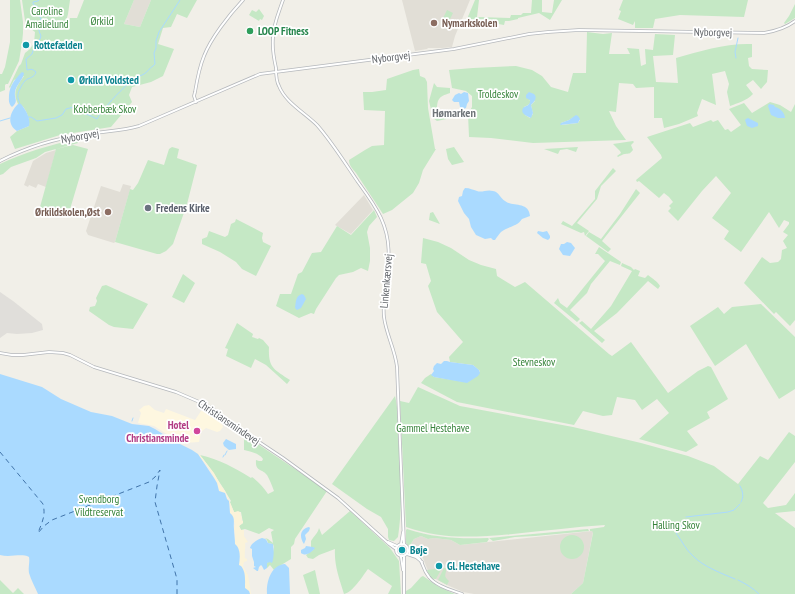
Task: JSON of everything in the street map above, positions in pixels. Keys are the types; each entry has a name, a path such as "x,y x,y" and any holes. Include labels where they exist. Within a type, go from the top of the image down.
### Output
{"street":[{"path":"196,102 194,96 200,64 204,54 229,16 243,0"},
{"name":"Linkenkærsvej","path":"283,0 274,28 273,38 278,84 288,99 317,126 337,152 376,208 382,218 387,233 389,256 384,300 384,318 396,361 403,527 402,544"},
{"name":"Nyborgvej","path":"0,161 21,151 55,141 89,134 127,130 140,126 255,75 454,49 529,34 548,32 586,30 764,32 778,30 795,21"},
{"name":"Christiansmindevej","path":"0,353 23,356 49,352 63,353 94,367 173,391 201,402 209,406 229,422 325,488 396,548"},
{"path":"404,557 397,555 396,548 402,544 407,547 408,552 423,564 426,573 430,578 443,587 462,594"},
{"path":"404,594 404,557 408,552"},
{"path":"401,557 404,575"}],"shaded area":[{"path":"134,0 151,0 140,27 124,24"},
{"name":"Nymarkskolen","path":"402,0 470,0 452,47 428,48 415,51"},
{"path":"56,150 46,187 38,184 36,188 29,185 28,187 24,185 33,161 46,153"},
{"name":"Ørkildskolen,Øst","path":"123,184 131,186 115,242 114,243 88,235 86,231 101,186 120,192"},
{"path":"364,195 373,210 351,234 335,225"},
{"path":"0,292 42,324 43,330 32,333 7,333 0,338"},
{"name":"Hotel Christiansminde","path":"149,405 155,410 164,413 166,409 195,420 201,411 203,411 205,406 218,416 223,427 217,432 206,428 201,432 199,442 184,443 154,426 138,423 141,413 139,410 144,406"},
{"path":"592,531 583,583 571,594 474,594 463,592 430,576 423,558 410,550 409,547 414,539 421,536 428,539 434,538 451,540 460,545"}],"green space":[{"name":"Caroline Amalielund","path":"10,0 20,0 23,22 22,43 19,61 8,84 5,85 5,90 0,92 0,74 2,74 5,67 10,42"},
{"path":"22,0 70,0 65,25 70,18 77,18 84,0 134,0 124,24 140,27 151,0 197,0 187,18 177,14 171,27 163,28 158,44 174,49 163,76 151,82 132,87 129,95 132,102 111,127 60,135 15,149 10,137 17,131 29,126 27,114 24,108 18,104 15,96 17,86 24,76 14,80 10,88 9,87 25,53 34,43 35,32 27,26"},
{"path":"475,0 479,0 477,17 510,18 511,15 531,13 532,0 542,0 542,12 552,13 554,0 562,0 550,20 539,13 505,21 504,25 467,19"},
{"path":"623,0 748,0 744,17 680,15 655,19 653,28 635,28 635,21 633,25 618,19 621,11 619,10"},
{"path":"795,4 795,18 785,24 784,23"},
{"path":"259,9 264,16 262,20 260,19 259,21 249,15 252,10 256,12"},
{"path":"447,10 453,13 447,25 441,22"},
{"name":"Troldeskov","path":"587,32 603,34 612,33 609,54 630,54 627,48 639,49 641,66 646,64 645,49 653,50 655,34 675,35 673,55 653,56 656,82 678,83 676,58 714,48 742,44 752,44 752,57 748,58 749,66 752,69 768,70 767,82 761,89 753,80 746,85 753,94 745,100 730,106 727,92 729,84 725,71 712,74 716,105 702,99 697,113 698,116 679,124 664,128 662,118 654,118 654,87 636,88 633,84 619,83 616,112 609,111 616,126 626,140 533,143 469,137 468,114 472,107 472,96 466,91 452,88 449,70 516,66 532,70 542,76 551,87 568,92 573,73 586,73","holes":["530,100 535,101 531,105 533,114 530,118 525,115 524,107 529,104","574,117 580,120 578,123 562,125 561,123"]},
{"path":"419,69 420,76 425,78 427,82 428,108 436,149 423,170 419,183 413,193 392,210 383,214 349,162 349,160 372,146 384,145 385,111 364,110 363,92 386,90 387,79"},
{"path":"434,83 437,87 450,88 450,93 439,99 437,104 437,112 465,115 437,121 433,118 429,101"},
{"path":"770,102 780,105 791,112 795,104 795,320 790,326 776,312 774,314 744,283 762,257 770,263 778,262 781,259 782,250 787,248 783,241 788,235 783,232 789,222 784,220 779,228 769,212 741,252 724,239 729,231 712,218 731,193 716,176 678,221 668,211 671,208 669,206 673,202 669,197 664,193 659,198 636,180 662,158 647,137 690,123 693,127 711,120 713,122 718,120 725,130 728,129 731,132 741,125 729,109 744,103 752,113"},
{"path":"77,139 78,143 45,152 36,158 11,167 0,175 0,164 38,149"},
{"path":"634,142 631,145 633,150 631,153 617,156 621,153 613,144"},
{"path":"73,145 88,149 68,216 40,207 56,149"},
{"path":"172,147 179,149 177,158 197,165 187,204 173,244 166,251 157,254 115,242 130,189 133,190 138,183 148,160 164,165 169,149"},
{"path":"454,147 464,162 452,165 448,159 446,149"},
{"path":"578,147 576,152 567,149 560,150 558,154 544,149"},
{"path":"613,168 616,171 601,186 597,199 577,223 589,231 585,236 584,232 581,233 561,224 563,221 572,226 595,199 595,191"},
{"path":"636,189 640,193 602,241 611,249 608,252 586,236 589,232 601,239 620,214"},
{"path":"374,210 377,217 369,226 367,232 370,248 368,271 361,268 353,272 339,275 314,314 311,313 299,318 276,306 280,294 291,294 298,274 302,272 312,253 321,252 337,226 351,235"},
{"path":"433,212 440,224 429,220 430,213"},
{"path":"236,219 263,233 263,242 271,246 256,276 242,269 236,262 220,252 202,244 202,239 207,237 209,231 225,237 228,235 231,224 235,222"},
{"name":"Stevneskov","path":"423,238 438,242 451,248 469,260 496,269 497,276 515,287 525,282 612,356 631,342 668,393 698,371 708,366 711,367 728,399 707,412 710,418 687,431 698,445 686,452 639,439 669,413 657,399 642,410 635,400 617,397 612,415 603,416 583,411 574,425 457,402 421,383 431,374 434,377 468,382 480,371 473,365 450,362 449,357 463,342 437,312 428,286 431,281 426,264 421,263"},
{"path":"599,247 621,262 620,265 610,261 591,284 587,293 570,310 580,319 577,322 554,303 558,298 560,303 567,308 605,261 598,254 595,254"},
{"path":"622,263 634,270 640,271 638,276 645,278 648,275 660,286 658,289 648,281 617,313 594,331 605,340 602,343 579,323 582,321 591,329 611,306 632,271 621,266"},
{"path":"183,274 195,283 184,303 172,297"},
{"path":"106,285 148,304 133,329 109,325 89,311 90,307 95,306 97,301 96,298 102,286"},
{"path":"761,304 795,337 795,389 779,399 746,344 715,366 690,326 718,307 724,314 732,307"},
{"path":"237,323 253,334 252,337 263,340 269,347 271,364 276,370 290,380 287,384 266,365 255,359 251,368 226,356 228,349 225,348"},
{"name":"Halling Skov","path":"418,387 460,406 573,427 688,456 714,466 738,484 760,456 768,460 789,432 795,436 795,462 763,503 768,508 786,505 795,493 795,511 775,513 795,528 795,594 571,594 583,583 593,533 590,529 604,527 605,525 472,537 446,536 406,527 400,401 409,403"},
{"name":"Gammel Hestehave","path":"395,396 398,415 401,499 398,537 394,541 389,540 388,529 381,517 332,484"},
{"path":"240,432 327,491 295,539 294,544 291,547 291,559 274,570 270,565 267,568 267,563 271,562 274,547 273,544 268,543 265,538 273,543 271,532 274,530 269,528 259,534 245,529 241,530 239,526 243,523 241,512 234,512 228,495 200,455 220,461 251,478 252,477 268,494 274,491 267,475 258,468 256,464 256,460 262,461 263,459 257,454 244,450 244,439"},
{"path":"350,511 390,548 399,561 401,594 388,594 392,586 368,569 354,587 344,594 336,566 335,549 313,559 308,558 306,555 314,549 311,547 311,541 319,528 322,535"},
{"path":"407,529 437,536 489,539 487,542 460,545 451,540 434,538 428,539 421,536 414,539 409,547 406,543"},
{"path":"588,529 589,531 515,537 493,541 489,538"},
{"path":"572,535 581,538 584,547 581,556 572,559 563,556 560,547 563,538"},
{"path":"442,568 436,579 431,578 427,570"},
{"path":"444,568 446,568 445,576 449,581 447,585 438,580"},
{"path":"315,570 320,594 309,594 303,575"},
{"path":"423,576 439,587 455,594 406,594 406,591"},
{"path":"0,580 13,593 18,588 24,594 0,594"}],"sand":[{"path":"192,450 200,455 214,473 225,491 234,512 240,512 243,523 239,526 241,530 244,530 244,536 248,542 245,543 245,558 247,561 244,562 243,566 248,575 251,594 245,588 244,571 242,566 239,566 239,551 235,544 235,524 230,513 230,505 225,493 219,491 209,468"}],"water":[{"path":"22,72 24,73 23,76 16,89 16,101 12,107 9,101 10,88"},
{"path":"464,92 468,93 469,101 466,108 463,109 460,107 459,102 454,102 452,100 455,95"},
{"path":"529,92 534,94 536,97 531,105 533,113 531,118 522,112 523,108 530,103 530,100 526,98 526,95"},
{"path":"18,104 21,104 28,115 29,126 17,131 11,125 10,118"},
{"path":"769,104 774,105 780,110 784,114 785,118 778,118 771,115 768,106"},
{"path":"576,115 580,119 578,123 560,125 561,123"},
{"path":"748,118 758,123 758,126 752,128 747,126 745,120"},
{"path":"465,188 495,192 508,203 527,208 530,216 522,219 518,224 504,230 495,240 491,238 485,239 476,235 471,227 469,219 458,201"},
{"path":"538,231 547,231 550,238 548,240 543,238 537,233"},
{"path":"567,242 571,243 575,248 570,256 563,255 559,249 561,244"},
{"path":"302,294 306,299 301,308 297,310 295,308 296,300 298,296"},
{"path":"444,361 473,365 479,370 480,373 467,383 434,377 431,375 434,371 434,366 437,363 441,364"},
{"name":"Svendborg Vildtreservat","path":"0,374 42,387 61,399 91,412 112,416 132,424 149,426 198,454 217,483 219,491 225,493 229,501 230,513 234,518 235,544 240,554 239,565 243,568 245,588 250,594 38,594 29,573 29,557 22,555 0,555"},
{"path":"226,439 236,444 236,449 229,450 224,446 223,443"},
{"path":"309,527 309,531 305,535 306,539 304,544 301,539 301,534 302,531"},
{"path":"262,538 266,539 268,543 273,544 273,559 272,563 267,563 267,568 264,570 261,565 257,571 253,568 256,567 254,566 252,549 250,548 253,543"},
{"path":"306,546 315,548 309,554 301,553 301,550"},
{"path":"285,564 289,568 290,594 267,594 267,584 270,575 276,567"}],"waterway":[{"path":"20,104 18,99 20,88 22,84 36,72 34,70 27,70 26,59 32,54 35,45 41,36 39,31 41,18 37,15 38,7 33,4 33,2 39,0"},
{"path":"28,117 31,117 37,121 56,118 62,115 66,109 75,107 81,109 85,114 97,119 124,87 135,78 143,75 155,64 154,53 159,32 180,0"},
{"path":"736,58 735,52 738,38"},
{"path":"0,121 10,118"},
{"path":"225,455 227,451"},
{"path":"740,486 743,494 741,502"},
{"path":"686,517 728,512 734,510 740,504"},
{"path":"685,520 676,533 688,551 707,567 735,579"},
{"path":"738,580 759,594"}],"ferry route":[{"path":"0,452 43,504 44,516 38,533 52,520 149,482 160,470 155,502 177,579 177,594"}],"place":[{"name":"Nymarkskolen","path":"434,23"},
{"name":"LOOP Fitness","path":"250,31"},
{"name":"Rottefælden","path":"26,45"},
{"name":"Ørkild Voldsted","path":"71,80"},
{"name":"Fredens Kirke","path":"148,208"},
{"name":"Ørkildskolen,Øst","path":"108,212"},
{"name":"Hotel Christiansminde","path":"197,431"},
{"name":"Bøje","path":"402,550"},
{"name":"Gl. Hestehave","path":"439,566"}],"district":[{"name":"Hømarken","path":"454,112"}],"park label":[{"name":"Ørkild","path":"102,21"},
{"name":"Kobberbæk Skov","path":"105,109"}]}
